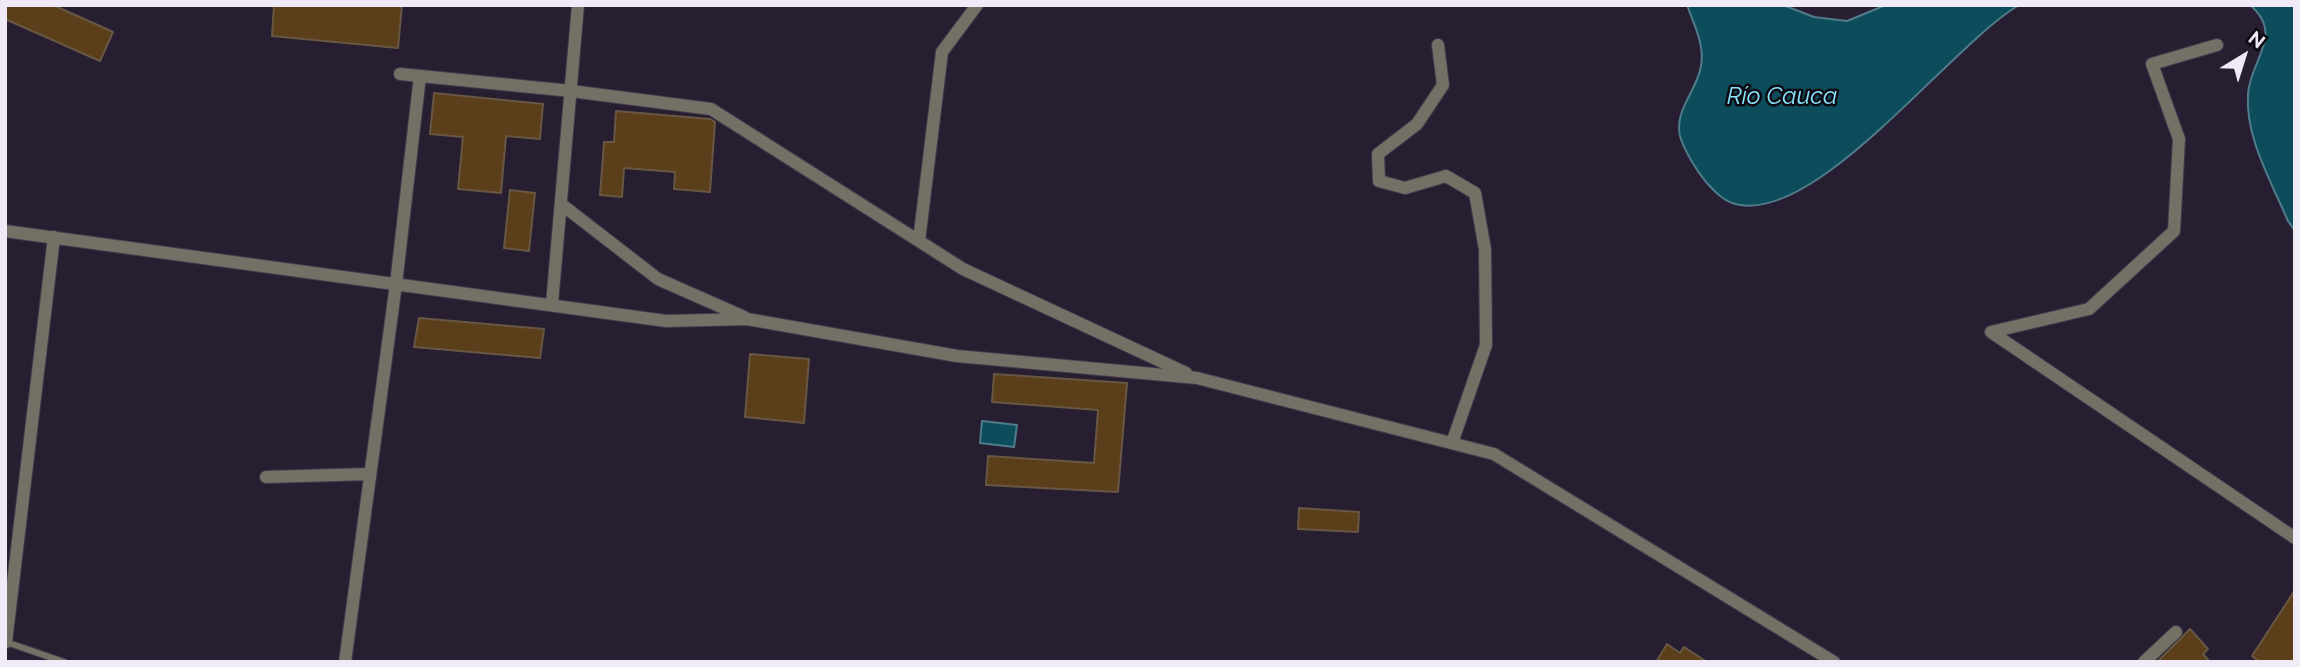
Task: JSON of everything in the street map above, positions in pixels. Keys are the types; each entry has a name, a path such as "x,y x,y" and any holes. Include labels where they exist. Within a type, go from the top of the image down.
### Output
{"street":[{"path":"552,304 578,5"},
{"path":"919,241 942,52 977,5"},
{"path":"1438,45 1443,85 1417,124 1378,154 1379,181 1405,188 1446,176 1475,193 1485,249 1486,345 1452,443"},
{"path":"2217,45 2152,64 2179,139 2174,231 2089,309 1991,332 2295,538"},
{"path":"400,74 571,91 711,109 963,269 1197,378"},
{"path":"345,662 396,284 420,76"},
{"path":"561,204 658,279 747,319"},
{"path":"5,231 666,321 747,319 957,356 1197,378 1494,454 1834,662"},
{"path":"6,642 54,237"},
{"path":"266,477 370,474"},
{"path":"2144,662 2176,632"}],"lane":[{"path":"6,642 64,662"}],"water":[{"name":"Río Cauca","path":"1687,5 1783,5 1814,17 1847,21 1886,5 2019,5 1990,26 1846,159 1808,185 1773,202 1740,205 1725,199 1706,182 1691,160 1680,136 1680,118 1699,75 1702,58 1698,35"},
{"path":"2250,5 2295,5 2295,231 2267,175 2251,126 2248,94 2263,48 2265,27"},
{"path":"982,421 1017,425 1014,447 980,443"}],"building":[{"path":"5,5 53,5 113,32 100,61 5,19"},
{"path":"274,5 402,5 398,48 272,36"},
{"path":"434,93 543,104 540,139 506,136 501,193 458,189 463,137 430,134"},
{"path":"616,111 710,119 715,122 710,192 674,189 675,172 624,168 622,197 600,195 604,142 614,142"},
{"path":"510,190 535,193 529,251 504,248"},
{"path":"419,318 544,329 540,358 414,347"},
{"path":"750,354 809,359 804,423 745,417"},
{"path":"994,374 1127,383 1118,492 986,485 988,456 1094,463 1098,410 992,402"},
{"path":"1299,508 1359,512 1358,532 1298,529"},
{"path":"2295,590 2295,662 2260,662 2252,656"},
{"path":"2190,629 2208,649 2203,654 2210,662 2157,662"},
{"path":"1667,644 1680,653 1684,647 1707,662 1656,662"}]}
